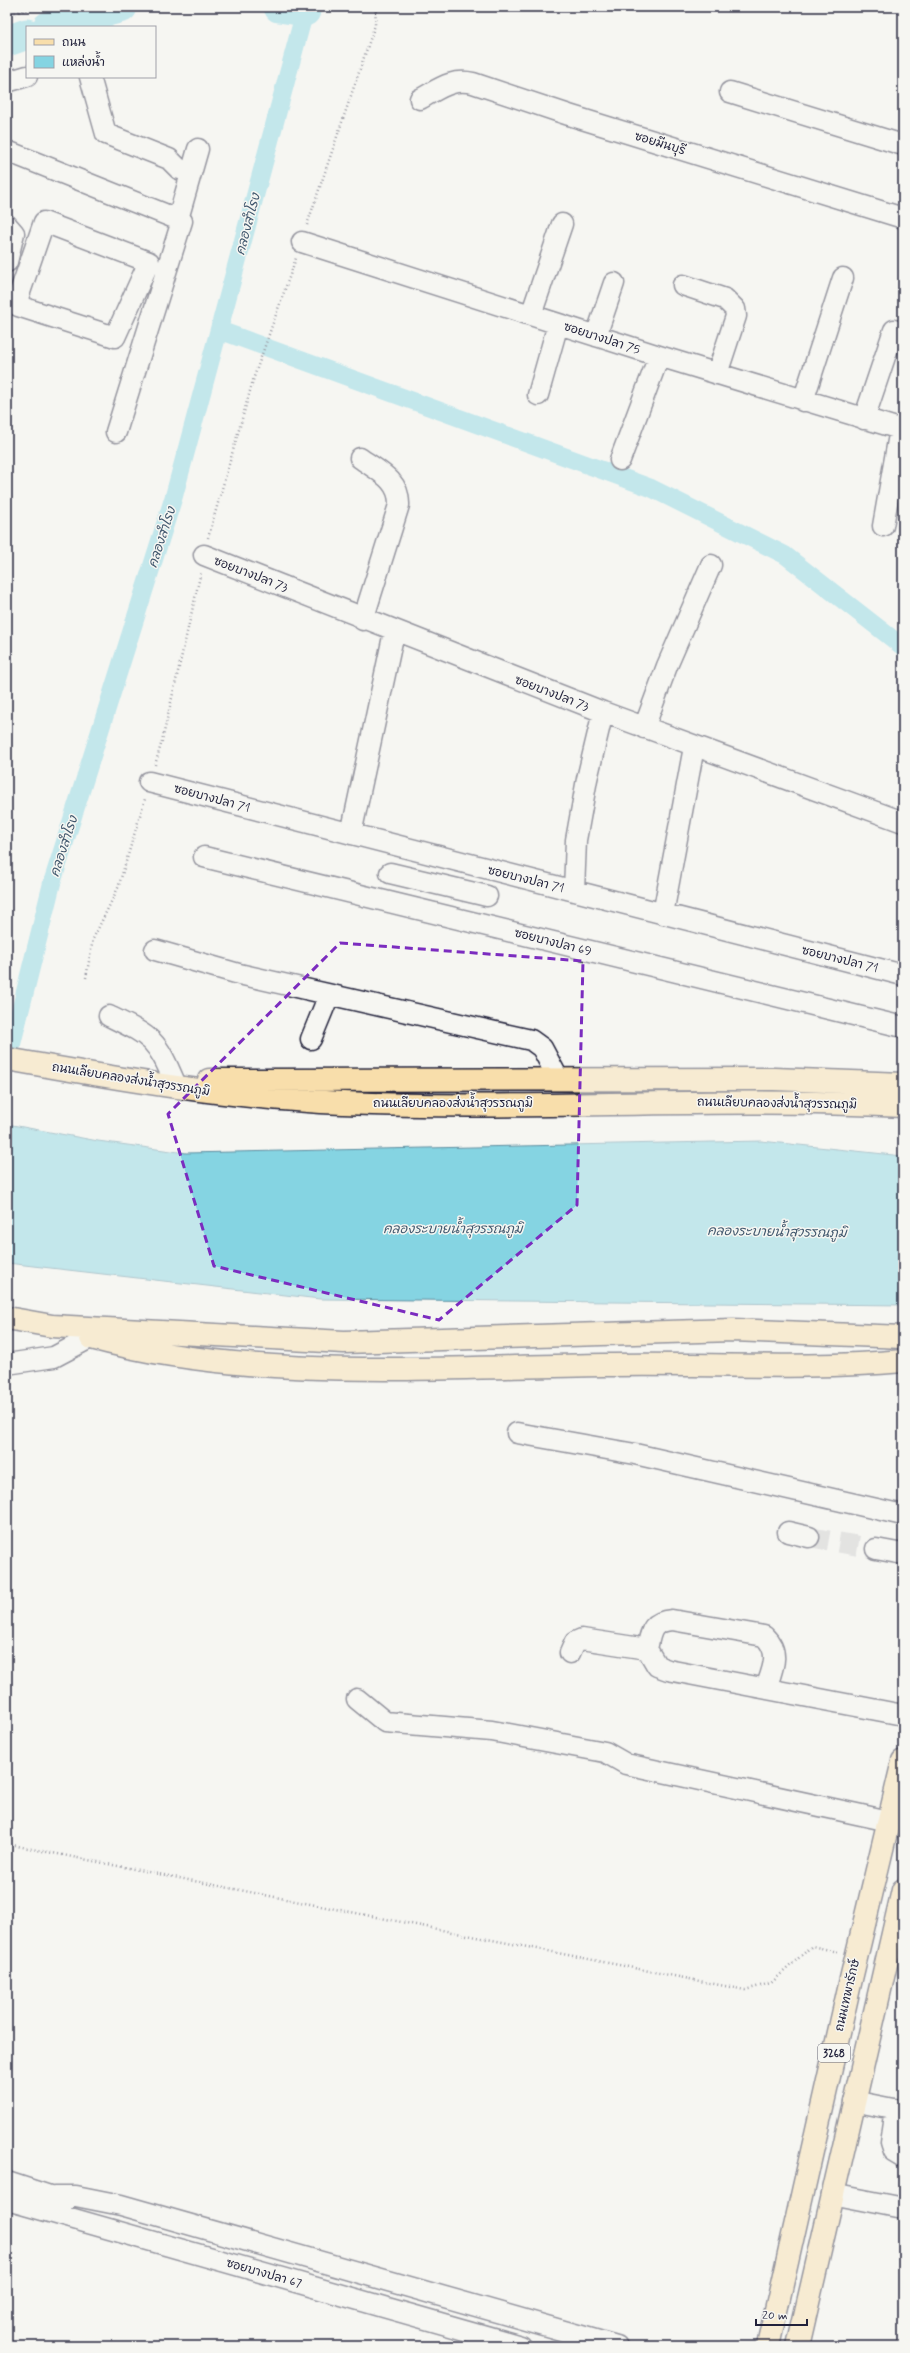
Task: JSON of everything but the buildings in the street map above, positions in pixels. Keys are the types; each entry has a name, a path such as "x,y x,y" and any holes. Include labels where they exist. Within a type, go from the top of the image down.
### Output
{"main road":[{"name":"ถนนเลียบคลองส่งน้ำสุวรรณภูมิ","path":"7,1058 144,1083 252,1097 344,1103 489,1105 822,1102 903,1106"},
{"path":"144,1083 175,1083 209,1080 774,1079 903,1084"},
{"path":"7,1318 58,1327 344,1342 733,1330 903,1337"},
{"path":"58,1327 120,1346 173,1355 259,1365 338,1368 693,1364 854,1365 903,1361"},
{"name":"ถนนเทพารักษ์","path":"768,2346 856,1956 903,1761"},
{"name":"3268","path":"798,2346 853,2101 897,1941 903,1890"}],"street":[{"path":"7,82 26,76"},
{"path":"90,78 106,134 169,159 179,169"},
{"name":"ซอยมีนบุรี","path":"420,99 451,82 460,80 473,83 577,117 903,218"},
{"path":"730,92 903,145"},
{"path":"178,219 198,149"},
{"path":"7,151 182,221 116,432"},
{"path":"44,222 149,262 115,337 18,306 13,292 44,222"},
{"path":"531,315 562,224"},
{"path":"7,225 14,233 14,239 7,262"},
{"name":"ซอยบางปลา 75","path":"302,242 659,356 902,430"},
{"path":"803,401 843,278"},
{"path":"596,336 614,283"},
{"path":"683,286 725,299 735,309 736,316 717,374"},
{"path":"538,395 558,324"},
{"path":"864,419 894,330"},
{"path":"620,460 659,356"},
{"path":"883,526 902,430"},
{"path":"360,458 392,480 400,494 399,505 364,620"},
{"name":"ซอยบางปลา 73","path":"204,555 394,632 644,728 903,822"},
{"path":"644,728 666,666 711,565"},
{"path":"351,834 394,632"},
{"path":"574,891 576,840 587,779 603,712"},
{"path":"663,914 694,747"},
{"name":"ซอยบางปลา 71","path":"150,782 903,975"},
{"name":"ซอยบางปลา 69","path":"204,858 903,1027"},
{"path":"435,914 450,860"},
{"path":"390,873 487,896"},
{"path":"155,950 239,974 531,1040 542,1048 559,1080"},
{"path":"311,1039 329,995"},
{"path":"109,1016 152,1040 162,1051 175,1083"},
{"path":"7,1364 54,1357 70,1351 90,1338"},
{"path":"517,1433 635,1454 903,1515"},
{"path":"788,1532 809,1537"},
{"path":"876,1549 903,1554"},
{"path":"766,1688 773,1668 774,1652 772,1644 764,1636 672,1620 661,1621 652,1630 647,1649 657,1666 668,1670 903,1715"},
{"path":"570,1653 575,1642 582,1639 647,1649"},
{"path":"357,1699 384,1722 492,1731 605,1752 626,1764 889,1821"},
{"path":"853,2101 899,2110 890,2142 893,2151 903,2157"},
{"path":"7,2182 54,2196 70,2206 76,2220"},
{"path":"832,2194 903,2208"},
{"path":"54,2196 76,2196 122,2205 617,2346"},
{"name":"ซอยบางปลา 67","path":"7,2200 521,2346"}],"path":[{"path":"7,15 37,7"},
{"path":"86,978 93,939 118,888 162,741 204,555 254,377 278,313 375,25 376,7"},
{"path":"7,1844 745,1990 771,1983 812,1946 856,1956"}],"highlighted area":[{"path":"340,943 583,961 577,1205 439,1320 214,1266 168,1114"}],"water":[{"name":"คลองระบายน้ำสุวรรณภูมิ","path":"7,1124 98,1141 186,1153 761,1141 903,1156 903,1305 320,1299 7,1263"}],"waterway":[{"path":"52,26 122,7"},
{"path":"279,7 305,11"},
{"name":"คลองสำโรง","path":"7,1064 52,883 174,496 306,7"},
{"path":"7,41 26,34"},
{"path":"219,330 651,488 785,555 903,647"}],"tunnel":[{"path":"809,1537 876,1549"}]}
